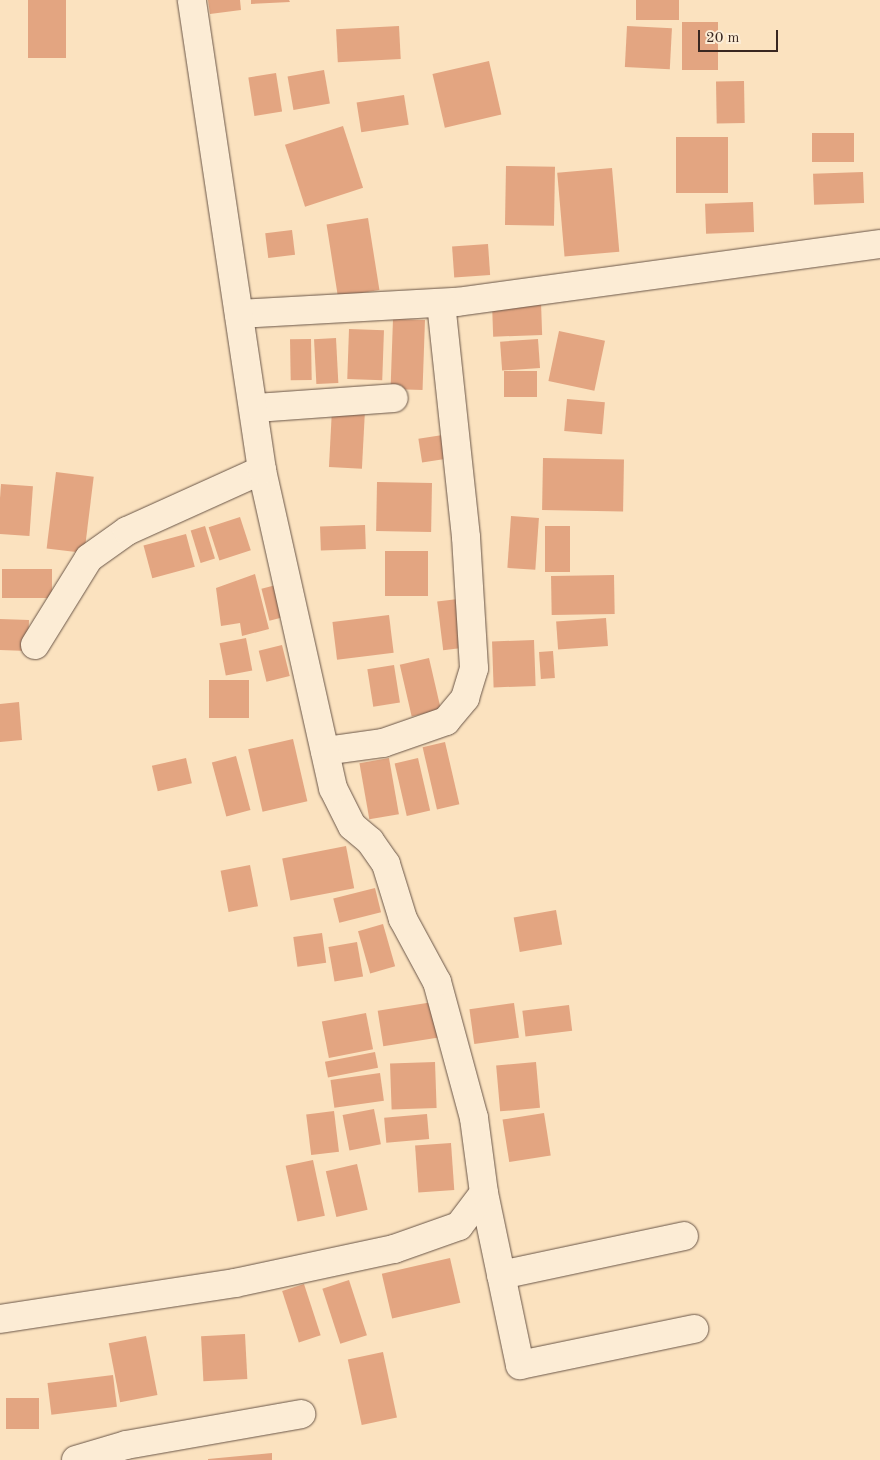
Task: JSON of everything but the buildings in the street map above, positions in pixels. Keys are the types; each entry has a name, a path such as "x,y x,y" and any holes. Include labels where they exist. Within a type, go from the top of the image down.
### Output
{"street":[{"path":"192,0 239,314 256,408 262,470 332,788 352,826 370,841 386,864 404,919 437,982 474,1118 484,1193 520,1365 694,1329"},
{"path":"239,314 441,304 880,244"},
{"path":"325,751 383,743 446,721 465,698 474,668 466,537 441,304"},
{"path":"256,408 394,398"},
{"path":"35,645 89,558 127,531 262,470"},
{"path":"0,1319 235,1283 394,1249 459,1226 484,1193"},
{"path":"501,1275 684,1236"},
{"path":"76,1460 126,1445 301,1414"}]}
